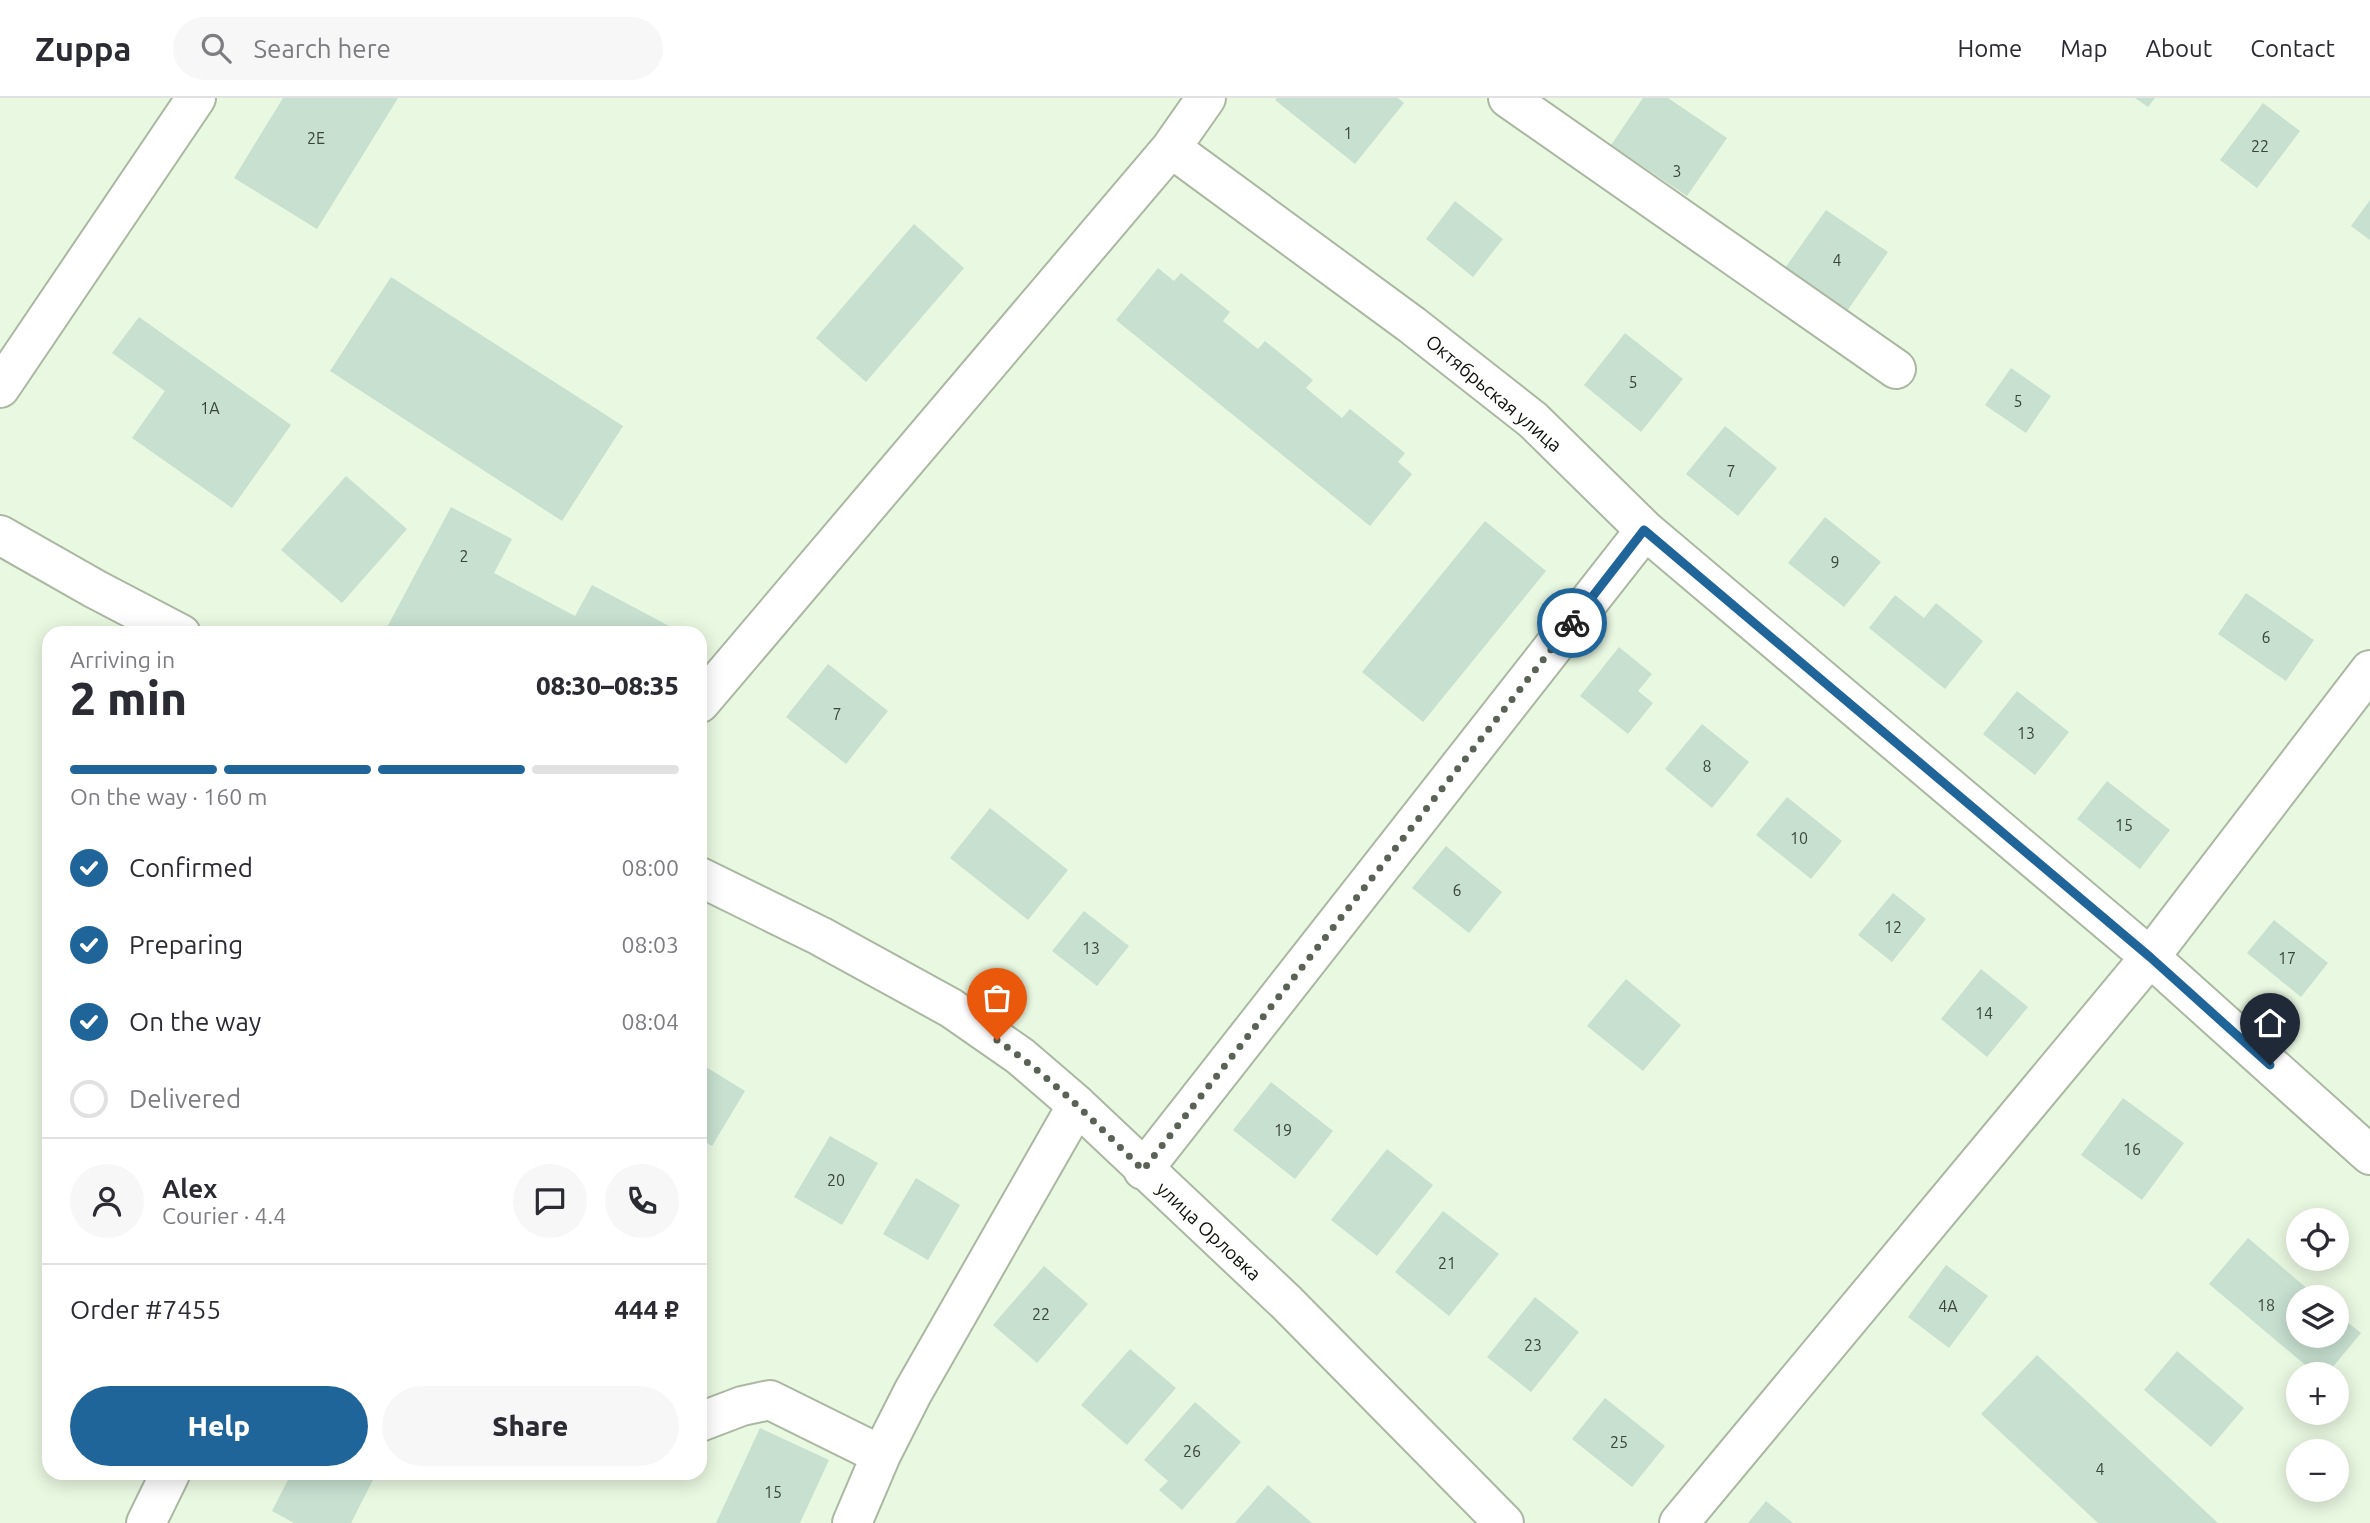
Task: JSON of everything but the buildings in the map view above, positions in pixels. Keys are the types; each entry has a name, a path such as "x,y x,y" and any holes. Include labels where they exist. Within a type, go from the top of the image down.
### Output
{"street":[{"path":"0,388 196,98"},
{"path":"707,695 1171,148 1206,98"},
{"path":"1508,98 1896,369"},
{"name":"Октябрьская улица","path":"1171,148 1412,325 1534,420 1644,530 2150,957 2370,1155"},
{"path":"1143,1170 1644,530"},
{"path":"0,535 166,626"},
{"path":"1679,1523 2150,957 2370,670"},
{"name":"улица Орловка","path":"707,880 820,936 951,1008 1020,1056 1077,1105 1286,1302 1504,1523"},
{"path":"852,1523 881,1455 913,1392 1077,1105"},
{"path":"707,1419 742,1406 770,1400 881,1455"},
{"path":"146,1523 167,1480"}],"way so far":[{"path":"997,1040 1077,1105 1143,1170 1572,623"}],"route":[{"path":"1572,623 1644,530 2150,957 2270,1065"}]}
